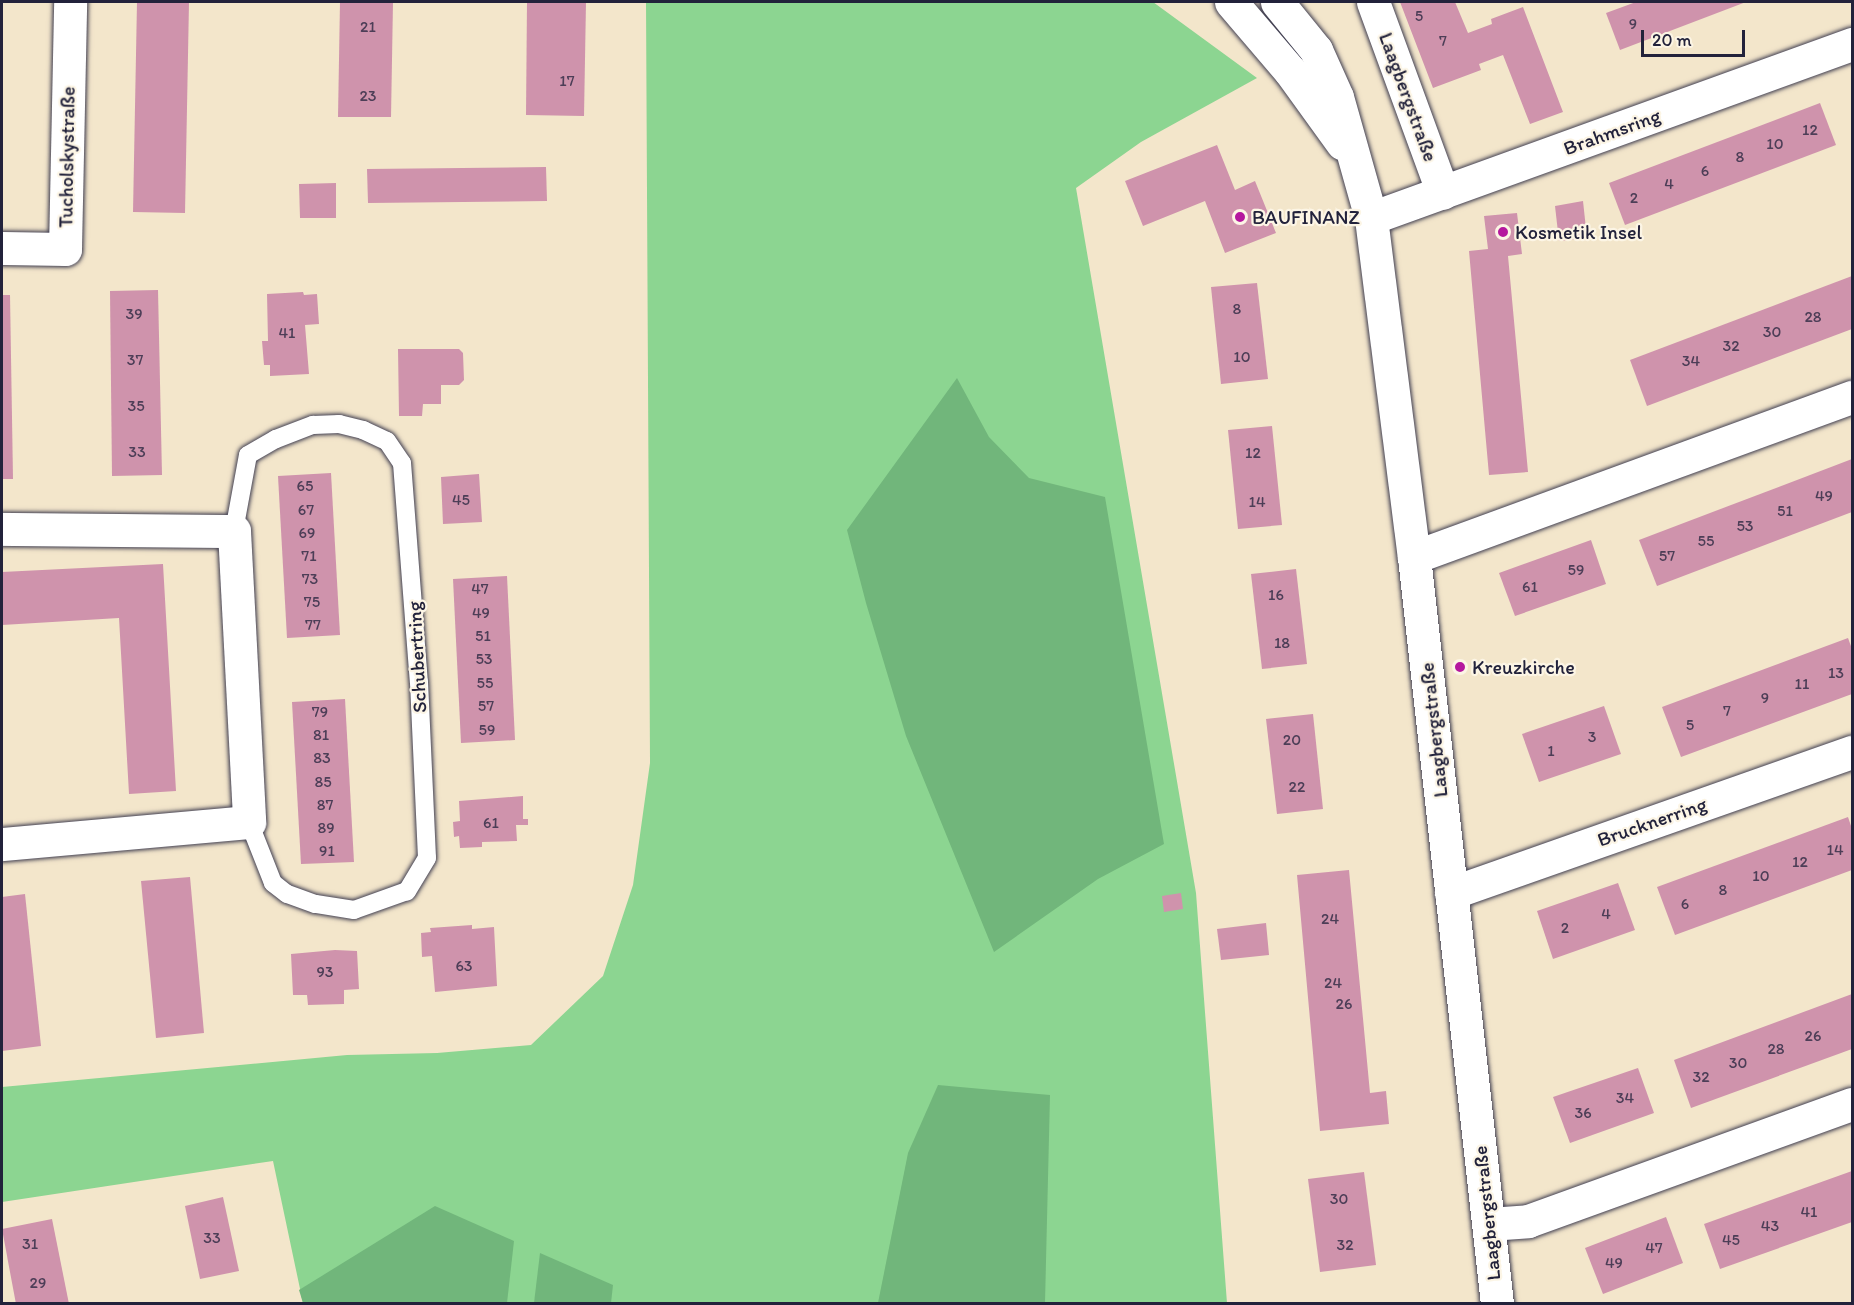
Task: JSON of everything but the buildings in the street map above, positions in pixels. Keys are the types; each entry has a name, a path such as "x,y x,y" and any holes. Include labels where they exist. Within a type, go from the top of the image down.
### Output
{"street":[{"name":"Tucholskystraße","path":"2,248 65,249 70,2"},
{"name":"Laagbergstraße","path":"1231,2 1290,71 1354,159"},
{"name":"Laagbergstraße","path":"1277,2 1316,50 1337,97 1371,218 1414,557 1497,1304"},
{"name":"Laagbergstraße","path":"1373,2 1443,193"},
{"name":"Brahmsring","path":"1371,218 1852,44"},
{"path":"1414,557 1852,397"},
{"path":"2,529 234,531"},
{"name":"Schubertring","path":"234,531 249,822"},
{"name":"Brucknerring","path":"1451,893 1852,752"},
{"path":"2,844 249,822"},
{"path":"1489,1224 1528,1221 1852,1104"}],"lane":[{"name":"Schubertring","path":"234,531 248,454 276,439 313,425 339,424 363,430 387,441 402,463 408,507 427,858 406,891 354,910 315,904 287,894 273,883 249,822"}],"green space":[{"path":"646,2 1153,2 1257,78 1141,142 1076,188 1196,893 1227,1303 303,1303 273,1161 2,1202 2,1087 347,1055 437,1053 531,1045 603,976 633,885 650,763"},
{"path":"957,378 989,437 1029,478 1105,497 1164,844 1098,879 994,952 906,736 866,603 847,530"},
{"path":"938,1085 1050,1095 1045,1303 878,1303 908,1153"},
{"path":"435,1206 514,1241 507,1303 303,1303 299,1290"},
{"path":"540,1253 613,1285 611,1303 534,1303"}],"place":[{"name":"BAUFINANZ","path":"1240,217"},
{"name":"Kosmetik Insel","path":"1503,232"},
{"name":"Kreuzkirche","path":"1460,667"}]}
